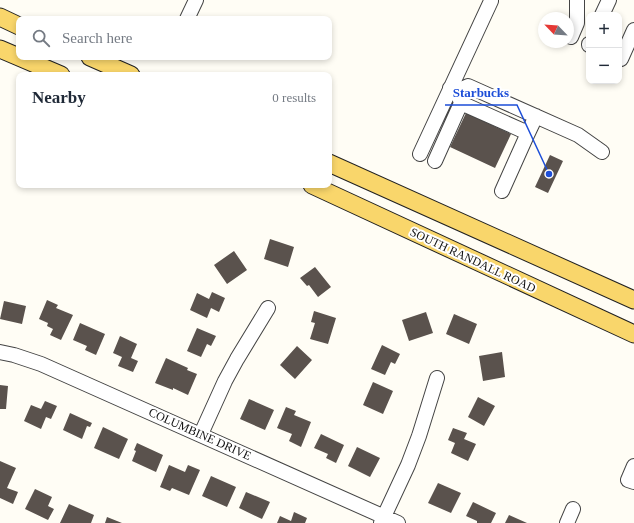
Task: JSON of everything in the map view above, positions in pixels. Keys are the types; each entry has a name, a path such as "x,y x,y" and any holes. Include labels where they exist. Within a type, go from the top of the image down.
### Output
{"main road":[{"path":"0,17 16,25"},
{"path":"0,50 16,57"},
{"path":"24,60 54,72"},
{"path":"97,60 124,72"},
{"path":"332,164 634,300"},
{"name":"SOUTH RANDALL ROAD","path":"318,188 634,334"}],"street":[{"path":"188,16 196,0"},
{"path":"574,30 577,23 577,0"},
{"path":"603,12 609,0"},
{"path":"435,161 456,94 491,1"},
{"path":"622,57 634,30"},
{"path":"420,154 456,94 468,86 578,135 602,152"},
{"path":"456,94 528,133"},
{"path":"502,191 536,116"},
{"path":"201,434 225,381 268,308"},
{"name":"COLUMBINE DRIVE","path":"0,352 41,364 201,434 383,520 398,523"},
{"path":"383,520 420,436 437,378"},
{"path":"634,466 628,480 634,482"},
{"path":"567,523 573,509"}],"building":[{"path":"466,113 511,134 495,168 450,147"},
{"path":"550,155 563,161 548,193 535,187"},
{"path":"270,239 294,247 288,267 264,259"},
{"path":"234,251 247,270 227,284 214,265"},
{"path":"315,267 331,287 318,297 309,285 307,286 300,278"},
{"path":"212,292 225,298 219,312 211,308 207,318 190,310 197,293 209,299"},
{"path":"47,300 58,305 56,308 73,315 61,340 50,335 53,329 47,326 48,323 39,319"},
{"path":"4,301 26,306 22,324 0,319"},
{"path":"314,311 336,318 328,344 310,339 315,323 311,322"},
{"path":"426,312 433,333 409,341 402,320"},
{"path":"454,314 477,324 469,344 446,334"},
{"path":"80,323 105,334 96,355 85,350 87,346 73,340"},
{"path":"197,328 216,336 211,346 207,344 201,357 187,351"},
{"path":"120,336 137,344 131,358 138,361 133,372 118,366 122,357 113,353"},
{"path":"382,345 400,354 395,364 391,362 385,375 371,369"},
{"path":"297,346 312,360 295,379 280,365"},
{"path":"502,352 505,377 483,381 479,356"},
{"path":"166,358 188,368 187,370 197,374 188,395 173,388 173,390 155,383"},
{"path":"373,382 393,391 383,414 363,405"},
{"path":"0,385 8,386 6,409 0,409"},
{"path":"478,397 495,406 484,426 468,417"},
{"path":"249,399 274,410 265,430 240,419"},
{"path":"45,401 57,406 51,419 46,417 41,429 24,421 31,405 41,409"},
{"path":"286,407 296,411 294,415 311,422 301,447 289,441 292,434 277,428"},
{"path":"70,413 92,423 90,427 87,426 82,439 63,430"},
{"path":"103,427 128,439 119,459 94,448"},
{"path":"453,428 467,433 464,439 476,444 468,461 451,453 455,443 448,440"},
{"path":"321,434 344,445 336,463 326,458 328,454 314,448"},
{"path":"137,443 163,455 156,472 132,461"},
{"path":"357,447 380,458 370,477 348,466"},
{"path":"0,461 16,468 7,488 18,492 13,504 0,498"},
{"path":"169,465 185,472 188,465 200,470 189,495 172,488 170,491 160,487"},
{"path":"211,476 236,487 227,507 202,496"},
{"path":"438,483 461,493 451,513 428,503"},
{"path":"35,489 52,497 48,506 54,509 48,520 25,509"},
{"path":"246,492 270,502 262,519 239,508"},
{"path":"473,502 496,513 491,523 477,523 477,521 466,516"},
{"path":"69,504 94,515 91,523 60,523"},
{"path":"294,512 307,518 305,523 277,523 280,516 291,521"},
{"path":"509,515 527,523 505,523"},
{"path":"107,517 122,523 105,523"}],"place":[{"name":"Starbucks","path":"549,174"}]}
